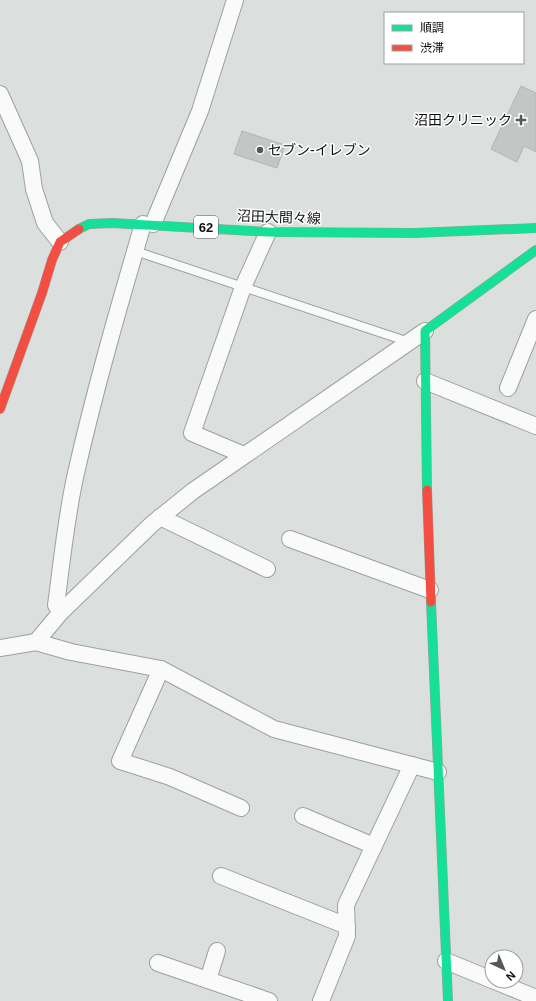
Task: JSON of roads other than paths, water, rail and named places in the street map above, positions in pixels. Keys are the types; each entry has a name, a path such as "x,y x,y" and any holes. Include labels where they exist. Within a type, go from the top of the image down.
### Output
{"street":[{"path":"61,612 56,605 65,534 76,474 112,329 135,251 200,111 235,0"},
{"path":"0,94 30,161 34,189 45,223 60,242"},
{"name":"沼田大間々線","path":"0,409 42,293 52,260 60,242 74,231 89,224 112,222 268,232 415,233 536,228"},
{"path":"244,455 192,433 243,287 268,232"},
{"path":"36,642 61,612 160,517 193,491 409,342 536,250"},
{"path":"508,388 536,319"},
{"path":"424,331 425,458 448,1001"},
{"path":"425,381 536,426"},
{"path":"160,517 267,569"},
{"path":"290,539 430,590"},
{"path":"0,648 36,642 71,652 161,669 274,729 438,772"},
{"path":"161,669 120,762 170,777 241,808"},
{"path":"321,1001 347,936 346,905 412,765"},
{"path":"303,816 374,846"},
{"path":"221,876 347,926"},
{"path":"208,980 217,951"},
{"path":"446,961 484,977"},
{"path":"158,963 269,1001"},
{"path":"514,989 536,998"}],"lane":[{"path":"135,251 409,342"}],"place":[{"name":"沼田クリニック","path":"521,120"},
{"name":"セブン-イレブン","path":"260,150"}]}
